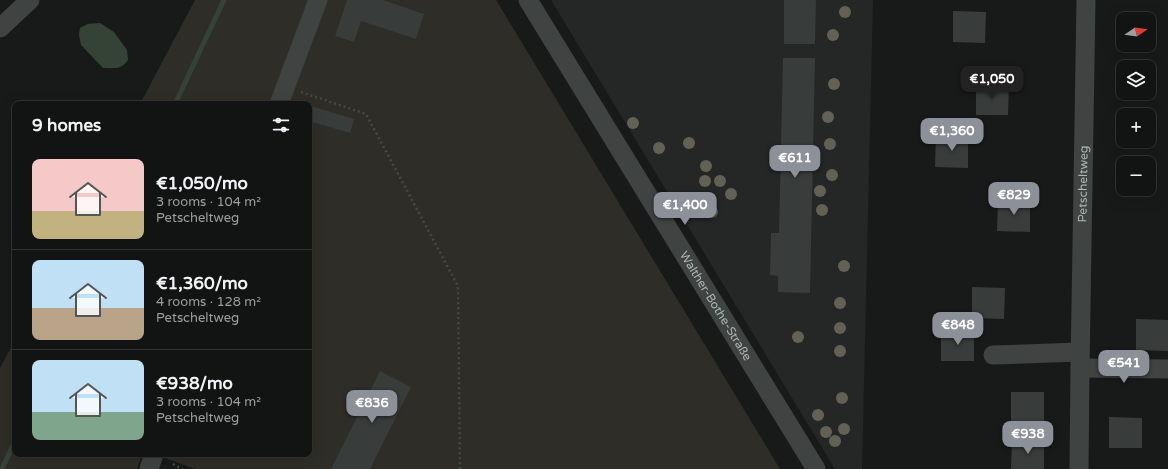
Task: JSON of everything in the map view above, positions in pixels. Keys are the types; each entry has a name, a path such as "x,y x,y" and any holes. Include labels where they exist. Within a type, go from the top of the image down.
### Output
{"street":[{"path":"0,28 30,0"},
{"path":"283,95 318,0"},
{"name":"Walther-Bothe-Straße","path":"528,0 816,469"},
{"name":"Petscheltweg","path":"1079,469 1086,0"},
{"path":"993,355 1080,360 1168,369"},
{"path":"149,469 153,457"}],"path":[{"path":"283,95 309,101"},
{"path":"312,102 366,114 458,286 460,469"},
{"path":"173,464 182,469"}],"shaded area":[{"path":"195,0 496,0 780,469 195,469 162,457 312,457 312,101 142,101"},
{"path":"551,0 873,0 862,469 835,469"},
{"path":"100,23 114,32 127,50 128,60 120,67 103,68 81,45 79,35 80,28 88,24"},
{"path":"12,346 12,457 141,457 137,469 0,469 0,368"}],"building":[{"path":"347,0 383,0 424,14 416,39 361,21 354,42 335,36"},
{"path":"784,0 816,0 815,44 784,44"},
{"path":"953,11 986,12 985,43 953,42"},
{"path":"783,58 815,58 810,293 778,292 778,276 770,275 771,233 779,233"},
{"path":"976,84 1009,85 1008,115 976,115"},
{"path":"312,106 354,119 350,133 312,122"},
{"path":"936,136 968,137 968,168 935,167"},
{"path":"998,200 1030,201 1030,232 997,231"},
{"path":"972,287 1005,288 1004,319 972,318"},
{"path":"1136,319 1168,320 1168,351 1136,350"},
{"path":"941,330 974,330 974,361 941,361"},
{"path":"380,371 411,387 370,469 331,469"},
{"path":"1011,392 1044,392 1044,423 1011,423"},
{"path":"1109,417 1142,418 1142,448 1109,448"},
{"path":"1012,440 1044,440 1044,469 1011,469"}],"waterway":[{"path":"176,101 224,0"},
{"path":"2,469 12,447"}]}
